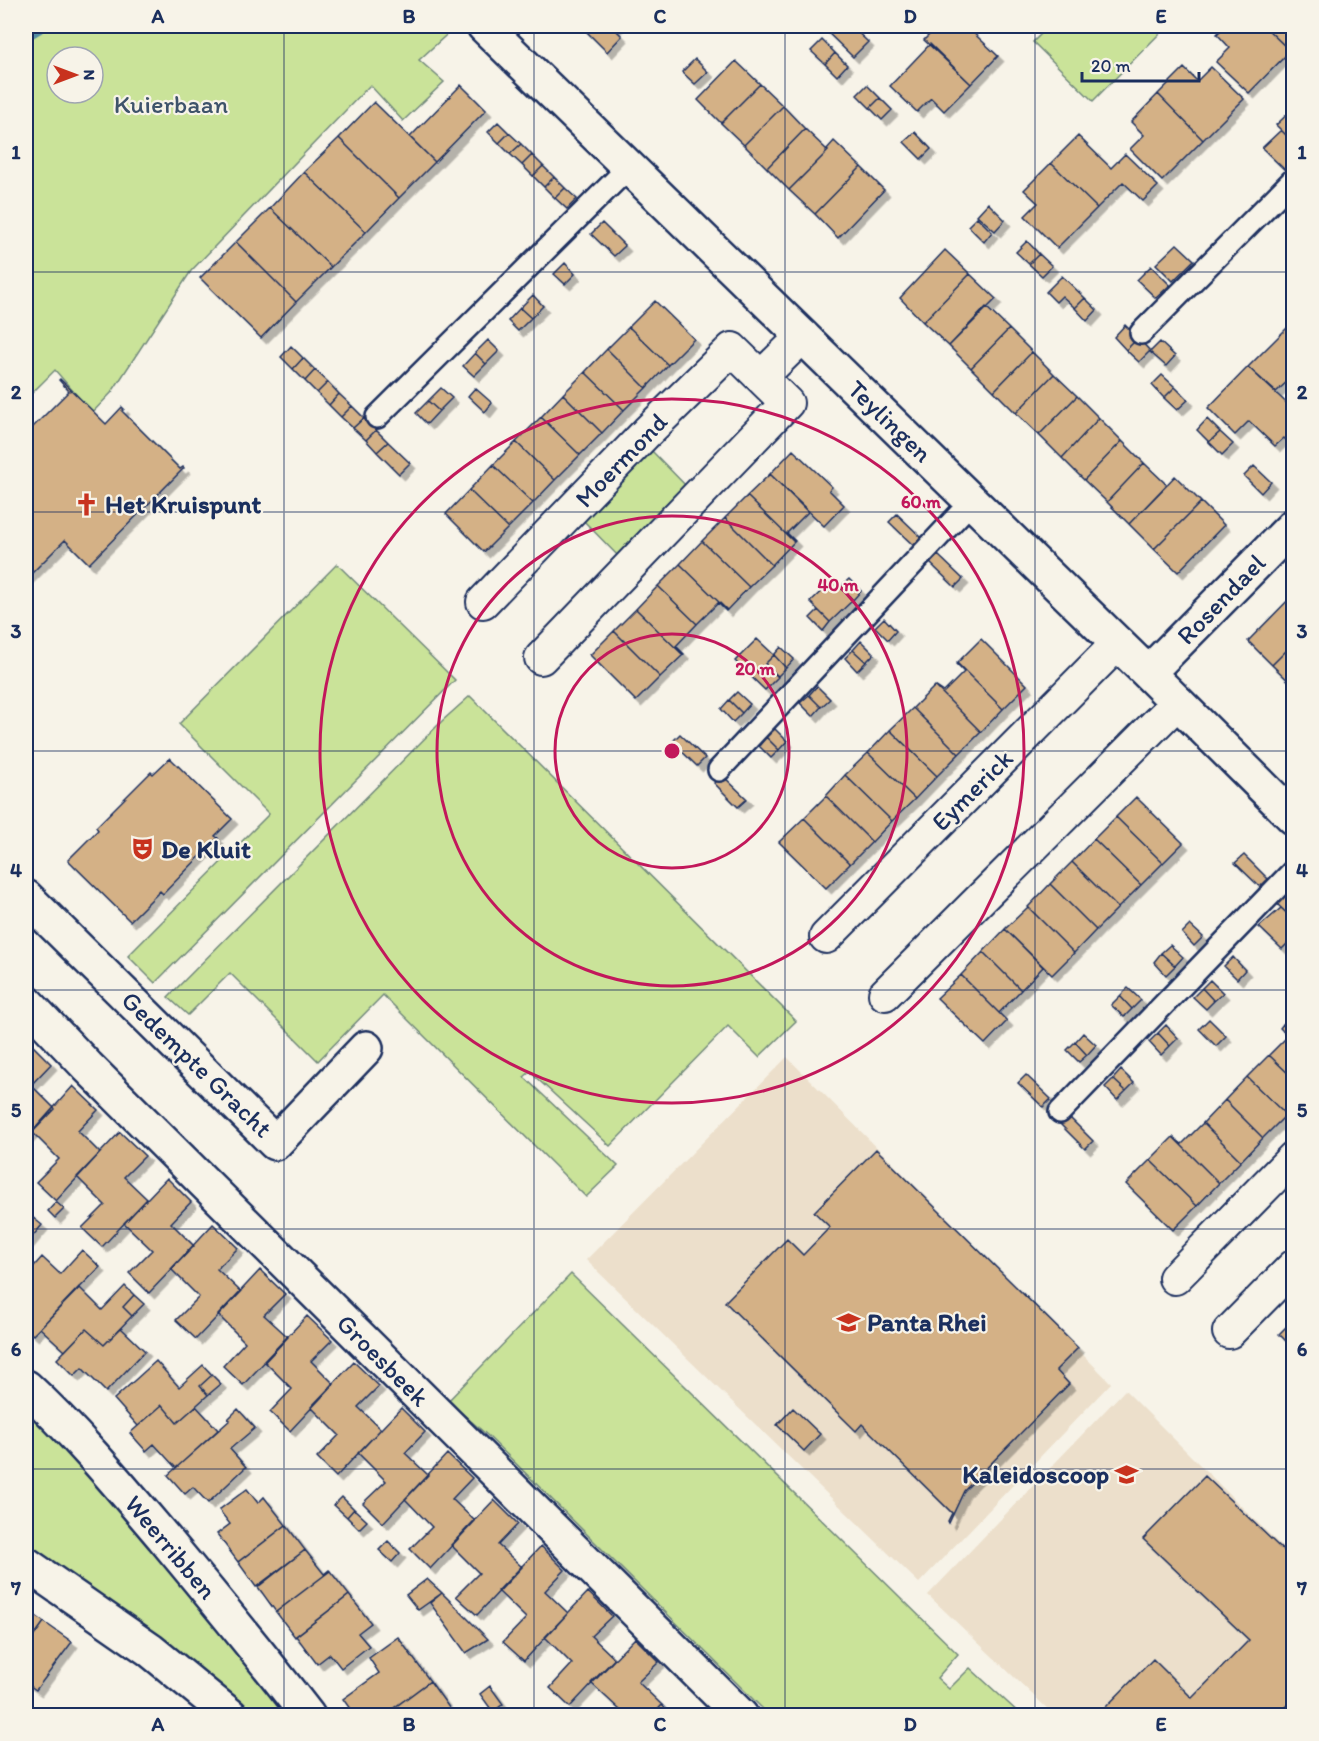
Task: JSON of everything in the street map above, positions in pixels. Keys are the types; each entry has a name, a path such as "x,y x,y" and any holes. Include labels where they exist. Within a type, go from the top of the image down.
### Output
{"street":[{"name":"Teylingen","path":"484,26 1118,643 1293,818"},
{"path":"760,377 803,336"},
{"name":"Moermond","path":"483,602 647,432 732,349 787,403 540,658"},
{"name":"Rosendael","path":"1148,673 1293,525"},
{"name":"Eymerick","path":"826,937 1118,643"},
{"path":"885,994 1178,702"},
{"name":"Gedempte Gracht","path":"26,897 275,1143 366,1048"},
{"name":"Groesbeek","path":"26,1002 96,1076 741,1716"},
{"path":"1174,1278 1293,1157"},
{"path":"1229,1332 1293,1266"},
{"name":"Weerribben","path":"26,1387 51,1410 115,1480 249,1639 308,1716"},
{"path":"26,1564 150,1650 231,1716"}],"lane":[{"path":"377,417 629,167"},
{"path":"1141,333 1293,179"},
{"path":"719,770 972,501"},
{"path":"1060,1112 1293,870"}],"shaded area":[{"name":"Panta Rhei","path":"787,1057 1111,1383 919,1583 586,1260"},
{"name":"Kaleidoscoop","path":"1125,1390 1293,1558 1293,1715 1054,1715 928,1595"}],"green space":[{"name":"Kuierbaan","path":"26,26 456,26 419,60 444,82 403,121 370,85 191,271 112,392 92,413 55,370 26,399"},
{"path":"1049,26 1167,26 1093,101 1033,42"},
{"path":"650,449 690,490 621,559 580,517"},
{"path":"337,564 455,680 155,983 128,956 269,814 179,724"},
{"path":"470,696 796,1021 759,1057 728,1026 610,1146 530,1072 524,1077 618,1166 586,1197 383,995 318,1061 230,973 188,1015 168,997 442,721"},
{"path":"571,1274 958,1654 937,1678 949,1689 970,1668 1021,1715 769,1715 487,1435 448,1401"},
{"path":"26,1399 292,1715 255,1715 26,1548"}],"building":[{"path":"581,26 617,26 614,28 622,36 607,52"},
{"path":"821,26 851,26 868,42 853,57"},
{"path":"938,26 966,26 998,56 971,84 924,40"},
{"path":"1225,26 1264,26 1290,51 1249,93 1216,62 1230,48 1217,34"},
{"path":"1264,26 1294,26 1294,38 1285,46"},
{"path":"822,40 835,53 825,64 811,51"},
{"path":"930,44 971,84 944,111 931,98 917,112 890,86"},
{"path":"835,53 847,65 837,76 825,64"},
{"path":"695,59 708,72 695,84 682,72"},
{"path":"736,61 760,84 721,123 698,100"},
{"path":"1211,67 1244,99 1203,140 1158,94 1184,68 1197,81"},
{"path":"760,84 783,106 744,145 721,123"},
{"path":"461,85 486,110 435,162 410,137"},
{"path":"867,85 880,98 870,108 857,95"},
{"path":"1158,94 1203,140 1162,181 1130,149 1144,135 1131,122"},
{"path":"880,98 892,110 882,120 870,108"},
{"path":"374,102 435,162 399,198 339,138"},
{"path":"783,106 805,129 767,168 744,145"},
{"path":"1294,108 1294,143 1276,125"},
{"path":"498,122 509,133 499,143 488,132"},
{"path":"805,129 828,151 789,190 767,168"},
{"path":"1281,130 1294,143 1294,162 1285,170 1262,148"},
{"path":"915,132 931,149 921,159 904,142"},
{"path":"509,133 521,144 510,154 499,143"},
{"path":"1078,136 1111,168 1125,154 1158,186 1143,201 1123,182 1097,208 1051,163"},
{"path":"339,138 399,198 366,232 304,172"},
{"path":"834,141 861,167 815,214 789,190 828,151 826,150"},
{"path":"521,144 532,155 522,165 510,154"},
{"path":"532,155 543,166 533,176 522,165"},
{"path":"1051,163 1097,208 1057,248 1025,216 1038,203 1024,190"},
{"path":"543,166 554,177 544,187 533,176"},
{"path":"861,167 884,190 838,238 815,214"},
{"path":"304,172 366,232 331,267 270,208"},
{"path":"554,177 565,188 555,198 544,187"},
{"path":"565,188 577,199 567,209 555,198"},
{"path":"988,203 1005,220 995,231 977,215"},
{"path":"270,208 331,267 296,302 236,242"},
{"path":"977,217 992,232 984,242 968,226"},
{"path":"602,223 625,246 614,256 591,234"},
{"path":"1027,241 1039,254 1029,264 1016,252"},
{"path":"236,242 296,302 261,338 200,278"},
{"path":"1177,244 1194,260 1173,281 1156,264"},
{"path":"945,250 970,274 923,322 900,298"},
{"path":"1039,254 1052,266 1042,276 1029,264"},
{"path":"565,263 575,274 565,284 554,274"},
{"path":"1151,266 1170,285 1156,298 1137,280"},
{"path":"970,274 996,299 949,346 923,322"},
{"path":"1062,276 1085,298 1075,308 1062,296 1056,302 1046,292"},
{"path":"533,295 543,306 531,318 520,308"},
{"path":"1085,298 1097,310 1087,321 1075,308"},
{"path":"655,301 694,339 668,365 629,327"},
{"path":"986,307 1009,329 971,368 949,346"},
{"path":"520,308 531,318 518,331 508,321"},
{"path":"1125,325 1138,338 1126,350 1114,337"},
{"path":"1289,326 1294,331 1294,384 1289,380 1276,392 1248,367"},
{"path":"629,327 668,365 646,388 607,349"},
{"path":"1009,329 1032,352 994,391 971,368"},
{"path":"1138,338 1150,351 1139,362 1126,350"},
{"path":"488,340 499,351 486,364 475,353"},
{"path":"1160,342 1175,356 1166,366 1150,352"},
{"path":"291,346 303,358 293,369 281,357"},
{"path":"607,349 646,388 624,410 585,372"},
{"path":"1032,352 1054,374 1016,413 994,391"},
{"path":"475,353 486,364 474,376 463,366"},
{"path":"303,358 315,370 305,381 293,369"},
{"path":"1248,367 1294,410 1294,435 1287,441 1284,438 1275,446 1249,421 1235,435 1208,408"},
{"path":"315,370 328,382 317,393 305,381"},
{"path":"585,372 624,410 602,433 563,394"},
{"path":"1054,374 1077,396 1039,435 1016,413"},
{"path":"1162,375 1175,387 1164,398 1152,385"},
{"name":"Het Kruispunt","path":"60,379 106,424 122,407 124,409 122,411 180,469 184,468 89,564 65,540 26,579 26,430 28,432 69,391"},
{"path":"328,382 339,394 329,405 317,393"},
{"path":"1175,387 1188,400 1177,410 1164,398"},
{"path":"441,388 452,398 439,411 428,401"},
{"path":"475,388 492,403 485,412 468,396"},
{"path":"339,394 352,406 341,417 329,405"},
{"path":"563,394 602,433 580,455 541,417"},
{"path":"1077,396 1099,418 1062,458 1039,435"},
{"path":"428,401 439,411 427,424 416,413"},
{"path":"352,406 364,418 353,428 341,417"},
{"path":"541,417 580,455 555,480 516,442"},
{"path":"364,418 376,430 366,440 353,428"},
{"path":"1099,418 1122,441 1084,480 1062,458"},
{"path":"1207,419 1220,432 1209,442 1197,430"},
{"path":"376,430 388,442 377,452 366,440"},
{"path":"1220,432 1233,444 1222,455 1209,442"},
{"path":"1122,441 1144,463 1107,502 1084,480"},
{"path":"388,442 410,463 399,474 377,452"},
{"path":"516,442 555,480 533,503 493,465"},
{"path":"793,450 832,487 829,490 844,505 824,526 770,474"},
{"path":"1144,463 1167,485 1129,524 1107,502"},
{"path":"493,465 533,503 508,528 469,490"},
{"path":"1254,466 1271,482 1261,493 1244,476"},
{"path":"770,474 808,512 787,533 794,542 747,496"},
{"path":"1175,476 1201,502 1154,549 1129,524"},
{"path":"469,490 508,528 484,552 446,514"},
{"path":"747,496 794,542 772,565 725,518"},
{"path":"1201,502 1224,525 1178,572 1154,549"},
{"path":"897,514 922,538 914,546 889,522"},
{"path":"725,518 772,565 749,587 702,541"},
{"path":"702,541 749,587 727,610 680,564"},
{"path":"938,555 963,579 955,587 930,563"},
{"path":"680,564 726,611 718,603 697,624 658,586"},
{"path":"849,579 861,591 853,600 840,587"},
{"path":"833,580 853,600 830,622 810,602"},
{"path":"658,586 697,624 676,646 683,655 636,609"},
{"path":"1294,594 1294,643 1272,665 1248,641"},
{"path":"636,609 683,655 660,677 614,631"},
{"path":"818,610 830,622 823,631 810,618"},
{"path":"884,618 896,631 888,640 875,627"},
{"path":"614,631 660,677 636,701 590,655"},
{"path":"757,639 774,655 765,664 778,677 765,690 735,661"},
{"path":"981,639 1027,685 1003,709 957,663"},
{"path":"861,641 874,654 866,662 853,650"},
{"path":"1294,643 1294,686 1272,665"},
{"path":"781,647 794,659 786,668 774,655"},
{"path":"853,650 866,662 857,671 845,658"},
{"path":"774,655 786,668 778,676 765,664"},
{"path":"957,663 1003,709 981,732 935,686 944,692 964,672"},
{"path":"817,686 830,699 821,707 809,695"},
{"path":"935,686 981,732 959,754 913,708"},
{"path":"737,692 750,704 742,713 729,700"},
{"path":"809,695 821,707 813,716 800,703"},
{"path":"729,700 742,713 733,722 721,709"},
{"path":"913,708 959,754 937,776 890,730"},
{"path":"775,729 787,741 779,750 766,737"},
{"path":"890,730 937,776 915,799 868,753"},
{"path":"680,734 705,758 697,766 672,742"},
{"path":"766,737 779,750 771,758 759,746"},
{"path":"868,753 915,799 892,821 845,775"},
{"name":"De Kluit","path":"170,758 232,819 215,836 218,838 163,894 160,891 130,921 68,860 98,830 96,827 151,772 153,774"},
{"path":"722,775 747,799 738,807 714,783"},
{"path":"845,775 892,821 872,842 826,796"},
{"path":"826,796 872,842 850,864 804,818"},
{"path":"1136,797 1183,843 1163,863 1116,817"},
{"path":"1116,817 1163,863 1141,885 1094,839"},
{"path":"804,818 850,864 826,888 779,842"},
{"path":"1094,839 1141,885 1118,908 1072,862"},
{"path":"1244,855 1268,879 1260,887 1235,863"},
{"path":"1072,862 1118,908 1096,930 1050,884"},
{"path":"1050,884 1096,930 1074,953 1028,907"},
{"path":"1285,896 1294,904 1294,920 1277,904"},
{"path":"1028,907 1074,953 1052,975 1005,929"},
{"path":"1281,908 1294,920 1294,937 1282,949 1259,927"},
{"path":"1190,925 1203,937 1194,946 1182,933"},
{"path":"1005,929 1043,967 1021,990 983,952"},
{"path":"1170,945 1183,957 1175,966 1161,953"},
{"path":"983,952 1021,990 999,1013 961,975"},
{"path":"1161,953 1175,966 1166,975 1154,962"},
{"path":"1233,957 1245,970 1237,979 1224,966"},
{"path":"961,975 1007,1021 985,1044 937,998"},
{"path":"1210,980 1223,993 1214,1001 1202,988"},
{"path":"1128,988 1141,1000 1132,1009 1120,996"},
{"path":"1202,988 1214,1001 1206,1009 1193,997"},
{"path":"1120,996 1132,1009 1124,1017 1111,1005"},
{"path":"1294,1013 1294,1034 1283,1024"},
{"path":"1209,1019 1226,1036 1216,1046 1199,1029"},
{"path":"1283,1024 1294,1034 1294,1079 1269,1055 1288,1036 1280,1028"},
{"path":"1166,1025 1178,1038 1170,1046 1158,1033"},
{"path":"1083,1033 1096,1045 1087,1055 1075,1042"},
{"path":"1158,1033 1170,1046 1161,1055 1149,1042"},
{"path":"27,1040 51,1064 31,1085 55,1109 26,1139"},
{"path":"1075,1042 1087,1055 1079,1062 1067,1050"},
{"path":"1269,1055 1294,1079 1294,1108 1286,1115 1247,1077"},
{"path":"1121,1070 1134,1083 1126,1091 1113,1079"},
{"path":"1026,1075 1051,1099 1043,1107 1018,1083"},
{"path":"1247,1077 1286,1115 1263,1138 1225,1100"},
{"path":"1113,1079 1126,1091 1117,1100 1105,1087"},
{"path":"73,1086 98,1110 78,1131 100,1153 56,1201 36,1182 59,1159 32,1132"},
{"path":"1225,1100 1263,1138 1241,1161 1203,1123"},
{"path":"1068,1116 1093,1141 1085,1149 1060,1124"},
{"path":"1203,1123 1241,1161 1219,1183 1173,1137 1182,1144"},
{"path":"120,1132 145,1156 124,1177 147,1199 102,1247 82,1228 105,1205 77,1177"},
{"path":"1173,1137 1219,1183 1197,1206 1150,1160"},
{"path":"876,1149 1078,1348 1056,1370 1069,1384 964,1491 949,1523 952,1513 862,1424 856,1431 725,1302 787,1239 803,1255 830,1227 814,1212"},
{"path":"1150,1160 1197,1206 1173,1230 1126,1184"},
{"path":"167,1178 191,1202 171,1223 194,1246 149,1293 129,1273 152,1250 124,1223"},
{"path":"56,1202 64,1209 55,1218 48,1211"},
{"path":"26,1212 42,1225 26,1244"},
{"path":"213,1224 238,1248 217,1269 241,1292 196,1339 176,1320 199,1297 171,1269"},
{"path":"82,1250 100,1267 33,1335 26,1329 26,1275 42,1257 60,1274"},
{"path":"260,1270 285,1294 264,1315 288,1337 243,1385 223,1366 245,1342 218,1315"},
{"path":"125,1286 134,1295 123,1307 132,1316 104,1345 86,1329 65,1351 40,1328 79,1287 102,1310"},
{"path":"134,1295 144,1304 132,1316 123,1307"},
{"path":"307,1316 332,1340 311,1361 334,1384 290,1431 270,1412 292,1389 264,1361"},
{"path":"1294,1319 1294,1349 1279,1334"},
{"path":"121,1328 145,1351 106,1392 82,1368 74,1376 57,1359 86,1329 104,1345"},
{"path":"156,1361 179,1387 203,1365 212,1375 200,1386 208,1395 177,1423 162,1405 138,1426 114,1399"},
{"path":"354,1362 379,1386 358,1407 381,1429 336,1477 317,1458 339,1435 311,1407"},
{"path":"212,1375 221,1384 208,1395 200,1386"},
{"path":"162,1405 177,1423 196,1406 218,1430 176,1468 154,1444 146,1451 130,1433"},
{"path":"401,1408 425,1432 405,1453 428,1475 383,1523 363,1503 386,1481 358,1453"},
{"path":"793,1408 820,1434 804,1451 777,1425"},
{"path":"238,1409 255,1428 230,1449 246,1467 208,1503 193,1487 185,1494 168,1475 230,1420 228,1419"},
{"path":"447,1454 472,1478 452,1499 475,1521 430,1569 410,1549 432,1527 405,1499"},
{"path":"1205,1476 1294,1561 1294,1699 1277,1716 1097,1716 1153,1659 1192,1698 1249,1640 1143,1539"},
{"path":"247,1489 258,1503 264,1497 286,1525 238,1562 217,1534 230,1524 219,1510"},
{"path":"342,1497 354,1509 347,1517 334,1505"},
{"path":"494,1500 518,1524 498,1545 522,1567 477,1615 456,1596 479,1573 451,1545"},
{"path":"354,1509 367,1521 359,1529 347,1517"},
{"path":"286,1525 305,1550 256,1587 238,1562"},
{"path":"388,1541 400,1553 392,1562 379,1550"},
{"path":"541,1546 565,1570 545,1591 568,1613 524,1661 503,1642 526,1618 498,1591"},
{"path":"305,1550 324,1574 330,1571 276,1612 258,1587"},
{"path":"330,1571 349,1595 295,1637 276,1612"},
{"path":"427,1579 442,1593 418,1610 406,1595"},
{"path":"588,1592 612,1616 591,1636 615,1659 570,1707 550,1688 572,1664 545,1637"},
{"path":"442,1593 488,1639 466,1653 430,1603"},
{"path":"349,1595 371,1623 358,1633 369,1646 341,1668 330,1654 317,1664 296,1636"},
{"path":"26,1609 44,1622 26,1647"},
{"path":"44,1622 72,1642 36,1690 26,1683 26,1647"},
{"path":"398,1637 430,1681 383,1716 355,1716 343,1699 379,1673 369,1658"},
{"path":"635,1638 659,1662 638,1682 662,1705 652,1716 615,1716 620,1710 591,1683"},
{"path":"430,1681 455,1716 383,1716"},
{"path":"490,1686 503,1704 493,1712 480,1694"},
{"path":"662,1705 672,1716 652,1716"}],"waterway":[{"path":"26,35 41,26"}],"place":[{"name":"Het Kruispunt","path":"87,504"},
{"name":"De Kluit","path":"143,849"},
{"name":"Panta Rhei","path":"849,1322"},
{"name":"Kaleidoscoop","path":"1127,1474"}]}
